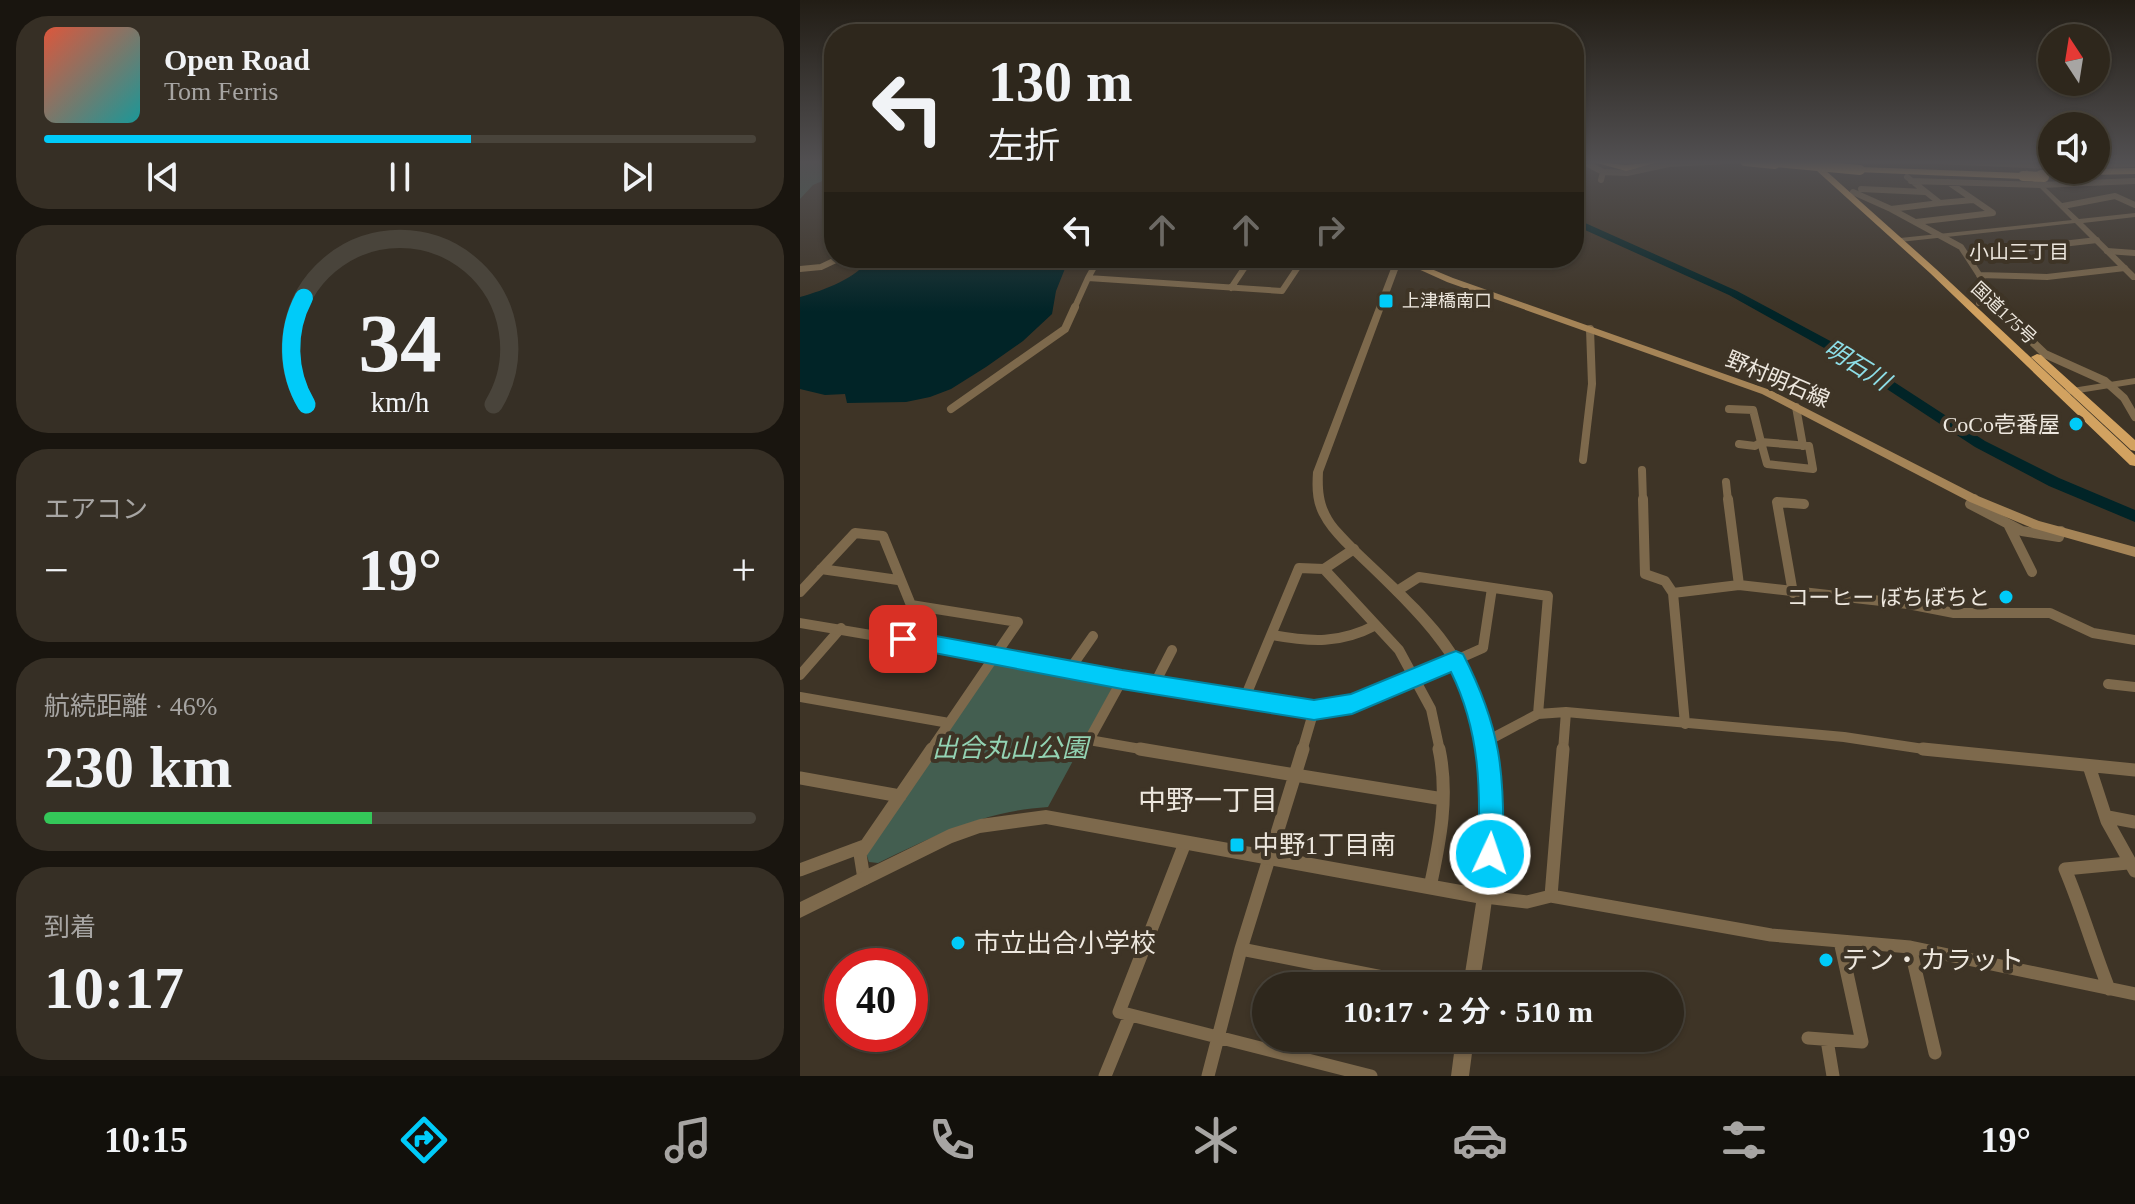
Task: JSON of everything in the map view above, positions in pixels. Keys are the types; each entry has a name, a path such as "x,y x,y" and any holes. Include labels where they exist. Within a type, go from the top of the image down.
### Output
{"highway":[{"name":"国道175号","path":"1872,211 2068,392 2135,462"},
{"name":"国道175号","path":"1876,211 1904,240 2025,341 2068,392 2135,447"}],"main road":[{"name":"野村明石線","path":"1425,268 1715,373 1796,407 1974,499 2061,531 2135,552"}],"street":[{"path":"1895,211 1961,247 1998,311 2025,341 2110,385 2124,398 2135,417"},
{"path":"1916,222 1993,213 1990,211"},
{"path":"2068,211 2135,278"},
{"path":"1904,240 2135,215"},
{"path":"1967,255 2097,240"},
{"path":"2107,251 2135,253"},
{"path":"800,269 824,266"},
{"path":"951,409 1065,329 1091,268"},
{"path":"1231,288 1244,268"},
{"path":"1088,278 1282,291 1297,268"},
{"path":"1394,268 1318,472 1321,508 1331,525 1397,591 1456,660 1470,689 1487,741 1493,832 1473,972"},
{"path":"1979,275 2047,277 2125,268"},
{"path":"1979,303 1995,303"},
{"path":"1583,460 1592,384 1590,329"},
{"path":"2068,392 2135,381"},
{"path":"1796,407 1803,446"},
{"path":"1729,409 1753,410 1761,442 1767,464 1813,469 1809,446 1761,442 1755,446 1739,444"},
{"path":"1642,470 1645,574 1665,581 1673,593 1685,724"},
{"path":"1726,482 1739,585"},
{"path":"1974,499 1970,504 2022,531 2059,537 2061,531"},
{"path":"1793,593 1777,502 1804,504"},
{"path":"2008,524 2032,572"},
{"path":"800,592 855,533 883,536 898,580 911,605 1018,622 860,854 864,879"},
{"path":"1244,700 1299,568 1324,569 1354,549"},
{"path":"821,569 898,580"},
{"path":"1324,569 1399,650 1431,709 1443,767 1443,824 1430,887"},
{"path":"1397,591 1419,577 1548,596 1538,714"},
{"path":"1673,593 1739,585 1908,604 1954,613 2050,613 2093,633 2135,640"},
{"path":"800,623 997,654 1122,680 1314,710 1352,704 1483,648 1492,588"},
{"path":"1272,635 1326,644 1354,638 1376,625"},
{"path":"800,675 841,628"},
{"path":"1070,669 1093,636"},
{"path":"1154,685 1172,650"},
{"path":"1122,680 1089,740 1443,799"},
{"path":"2108,684 2135,687"},
{"path":"800,697 949,723"},
{"path":"1208,1076 1241,949 1314,710"},
{"path":"1487,741 1538,714 1566,712 1844,737 1959,754 2038,758 2135,770"},
{"path":"1551,896 1566,712"},
{"path":"2089,766 2108,817 2132,867 2065,869 2089,926 2094,951 2109,989"},
{"path":"800,778 900,796"},
{"path":"800,910 949,836 1013,820 1046,817 1525,904 1538,903 1551,896 1771,935 1910,947 2135,994"},
{"path":"2108,817 2135,822"},
{"path":"1185,843 1119,1012 1220,1036 1296,1060 1371,1076"},
{"path":"800,870 866,845"},
{"path":"1808,1038 1862,1042 1840,941"},
{"path":"1910,947 1924,988 1924,1007 1935,1053"},
{"path":"1241,949 1357,972"},
{"path":"1105,1076 1130,1015"},
{"path":"1827,1040 1833,1076"},
{"path":"1460,1076 1463,1052"}],"green space":[{"name":"出合丸山公園","path":"995,662 1114,685 1048,807 981,819 878,863 869,862 866,853"}],"water":[{"path":"860,268 1065,268 1056,291 1052,314 1023,341 951,389 906,402 847,403 845,394 825,395 800,389 800,297 848,278"}],"waterway":[{"name":"明石川","path":"1584,226 1733,293 1830,346 1980,444 2054,482 2135,516"}],"place":[{"name":"上津橋南口","path":"1386,301"},
{"name":"CoCo壱番屋","path":"2076,424"},
{"name":"コーヒー ぼちぼちと","path":"2006,597"},
{"name":"中野1丁目南","path":"1237,845"},
{"name":"市立出合小学校","path":"958,943"},
{"name":"テン・カラット","path":"1826,960"}],"district":[{"name":"小山三丁目","path":"2019,252"},
{"name":"中野一丁目","path":"1208,800"}],"route":[{"path":"903,639 997,654 1122,680 1314,710 1352,704 1456,660 1470,689 1487,741 1493,832 1490,854"}]}
